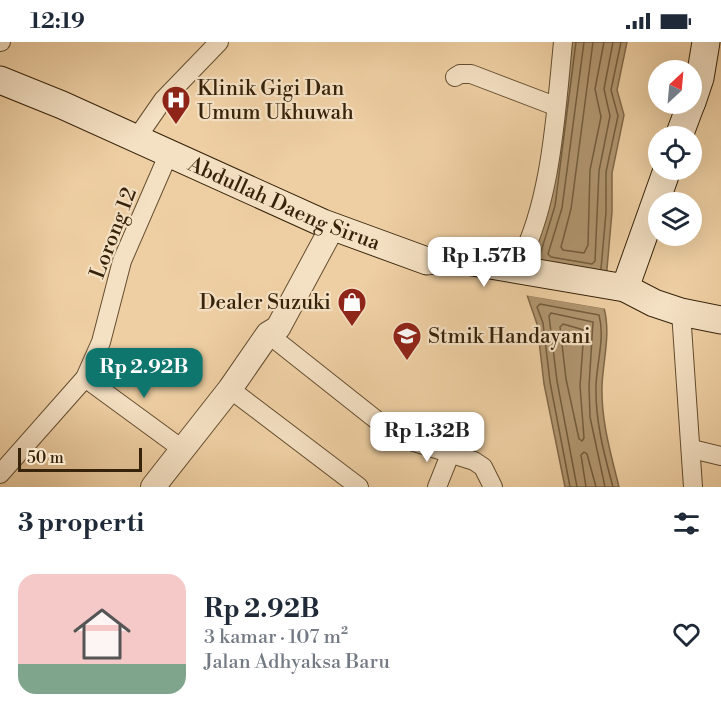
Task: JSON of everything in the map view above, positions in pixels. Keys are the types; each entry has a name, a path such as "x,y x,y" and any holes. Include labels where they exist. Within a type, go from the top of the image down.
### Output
{"main road":[{"path":"702,66 706,42"},
{"name":"Abdullah Daeng Sirua","path":"0,80 328,224 427,261 449,258 514,271 625,288 654,303 681,312 721,320"},
{"path":"625,288 663,180"},
{"path":"427,261 445,274 467,279 606,303 654,303"}],"street":[{"path":"136,139 163,100 219,42"},
{"path":"514,271 529,244 539,214 563,42"},
{"path":"455,77 460,74 471,74 555,106"},
{"name":"Lorong 12","path":"0,474 85,378 101,342 122,261 169,153"},
{"path":"153,487 230,388 268,334 268,323 328,224"},
{"path":"681,312 693,487"},
{"path":"268,334 398,437 432,449 451,452 483,467 493,487"},
{"path":"85,378 182,449"},
{"path":"230,388 359,487"},
{"path":"692,449 721,456"},
{"path":"437,487 451,452"}],"water":[{"path":"571,42 627,42 617,90 624,115 612,173 612,212 606,280 529,267 549,205"},
{"path":"527,295 604,308 607,337 602,386 603,412 619,487 565,487 544,384 537,324"}],"pier":[{"path":"527,292 604,305 607,309 524,295"}],"place":[{"name":"Klinik Gigi Dan Umum Ukhuwah","path":"176,126"},
{"name":"Dealer Suzuki","path":"352,328"},
{"name":"Stmik Handayani","path":"407,362"}]}
